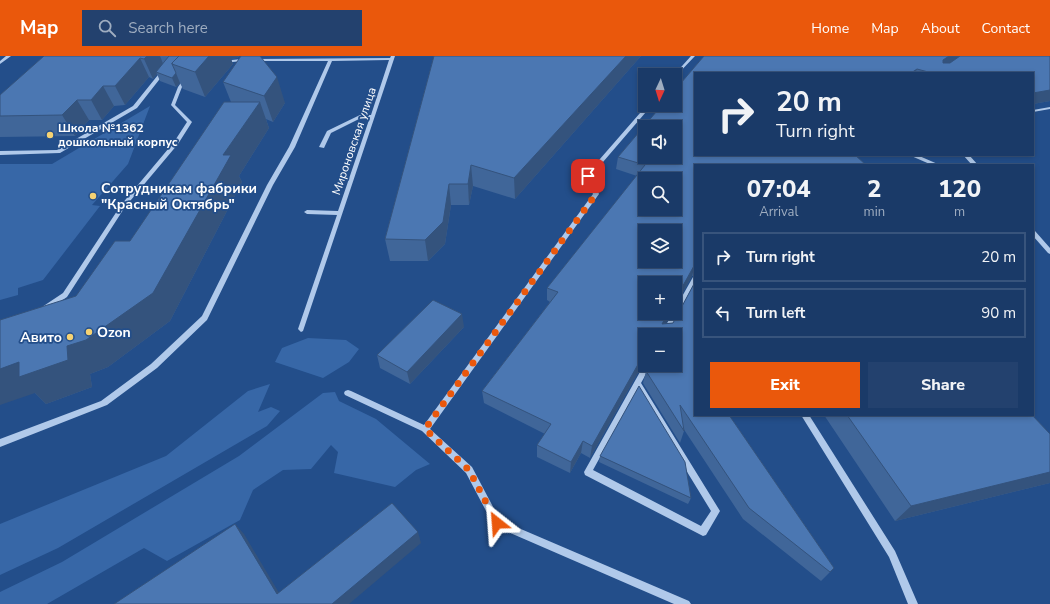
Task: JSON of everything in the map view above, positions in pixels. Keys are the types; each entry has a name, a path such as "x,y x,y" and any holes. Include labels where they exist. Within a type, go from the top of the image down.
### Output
{"street":[{"path":"0,63 9,56"},
{"path":"682,68 692,56"},
{"path":"212,63 243,60 392,58"},
{"name":"Мироновская улица","path":"301,328 392,58"},
{"path":"0,443 104,403 154,366 205,318 270,185 292,147 331,59"},
{"path":"0,153 58,152 135,107 166,69"},
{"path":"39,312 65,295 123,206 176,143 190,122 173,105 180,86 192,73"},
{"path":"1034,111 1050,108"},
{"path":"425,429 596,194 588,176 644,112"},
{"path":"322,147 329,132 362,116 373,116"},
{"path":"914,156 934,164"},
{"path":"967,156 974,164"},
{"path":"307,212 340,213"},
{"path":"1034,233 1050,252"},
{"path":"668,328 694,282"},
{"path":"637,383 716,511 703,532 588,472 637,383 644,372"},
{"path":"348,393 425,429 469,470 497,523 686,604"},
{"path":"807,416 892,554 913,604"}],"shaded area":[{"path":"150,106 128,164 92,205 100,206 43,280 18,288 18,295 0,300 0,164 52,164"},
{"path":"308,338 346,340 359,349 349,362 323,378 275,362 282,348"},
{"path":"270,384 258,412 271,407 280,411 267,426 58,548 0,575 0,524 166,456 248,391"},
{"path":"335,392 339,401 376,419 430,464 416,470 395,487 334,473 338,452 331,445 311,469 283,470 253,490 240,520 167,561 144,548 47,604 0,604 0,592 62,562 239,456 323,393"}],"building":[{"path":"44,56 147,56 144,59 140,58 115,86 103,86 91,100 77,100 62,115 0,116 0,95"},
{"path":"169,56 179,56 172,63 176,73 172,78 156,72"},
{"path":"179,56 209,56 195,72 172,64"},
{"path":"241,56 260,56 277,77 264,96 223,82"},
{"path":"434,56 626,56 514,178 471,165 468,184 449,184 443,222 425,240 385,239"},
{"path":"704,56 949,56 943,60 943,63 950,63 960,56 1050,56 1050,90 1034,93 1034,72 928,72 917,69 912,72 694,72 694,156 856,156 865,164 694,164 694,266 682,287 682,276 638,276 638,320 664,320 662,324 673,323 675,320 682,320 682,306 694,284 694,416 730,416 834,568 830,572 749,508 680,405 684,431 647,372 682,372 682,328 638,328 638,364 592,446 583,441 571,462 537,445 551,424 482,391 558,292 547,288 638,174 638,216 682,216 682,172 639,172 645,165 642,164 682,164 682,120 649,120 656,112 682,112 682,82"},
{"path":"224,102 260,102 223,155 231,155 153,293 86,340 67,346 68,360 19,377 19,362 0,369 0,320 76,296 115,241 130,241"},
{"path":"638,133 638,163 618,157"},
{"path":"433,300 462,314 407,372 377,355"},
{"path":"639,386 685,462 691,498 600,456"},
{"path":"848,416 1033,416 1050,434 1050,472 911,506"},
{"path":"392,503 418,532 332,604 114,604 235,524 277,594"}],"place":[{"name":"Школа №1362 дошкольный корпус","path":"50,135"},
{"name":"Сотрудникам фабрики \"Красный Октябрь\"","path":"93,196"},
{"name":"Ozon","path":"89,332"},
{"name":"Авито","path":"70,337"}],"route":[{"path":"497,523 469,470 425,429 596,194 588,176"}]}
